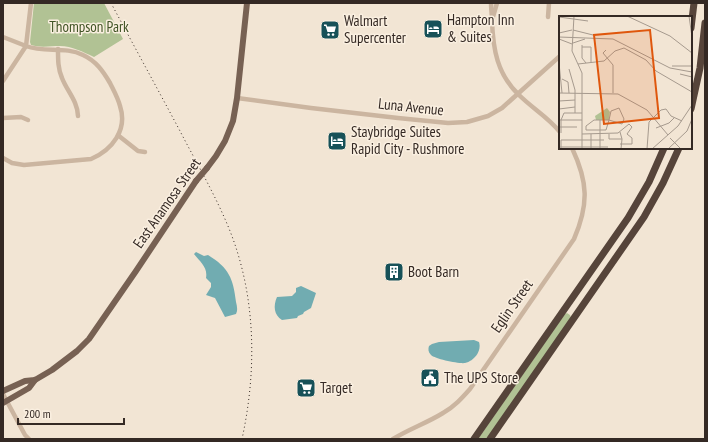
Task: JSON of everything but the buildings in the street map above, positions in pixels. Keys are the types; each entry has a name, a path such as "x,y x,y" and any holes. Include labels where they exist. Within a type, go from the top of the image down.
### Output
{"highway":[{"path":"689,16 690,3"},
{"path":"692,20 694,3"},
{"path":"692,105 698,80 705,23"},
{"path":"702,47 705,34"},
{"path":"474,439 628,218 649,182 664,149"},
{"path":"490,439 650,209 664,183 679,149"}],"main road":[{"name":"East Anamosa Street","path":"5,402 29,388 35,380 66,360 89,339 196,181 216,156 225,141 233,121 237,98 246,3"},
{"name":"East Anamosa Street","path":"3,392 24,381 35,380"}],"street":[{"path":"3,81 26,46 31,3"},
{"path":"492,3 493,40 497,60 505,76 518,94 550,121 559,131"},
{"path":"492,20 497,3"},
{"path":"548,17 549,3"},
{"path":"3,37 39,50 66,50 77,52 92,59 98,65 106,78 121,107 122,125 119,136 101,155 84,161 24,165 12,163 3,158"},
{"path":"58,50 58,63 62,79 78,109 78,116"},
{"name":"Luna Avenue","path":"237,98 311,108 454,123 472,121 488,116 507,104 559,57"},
{"path":"3,118 21,117 28,120"},
{"path":"119,136 138,151 145,152"},
{"name":"Eglin Street","path":"393,439 443,413 461,399 470,389 574,239 581,221 585,191 583,174 572,149"},
{"path":"3,392 5,402 29,439"}],"green space":[{"name":"Thompson Park","path":"34,3 104,3 123,39 94,57 69,47 42,47 31,45 30,42"},
{"path":"567,313 571,318 487,439 478,439 564,315"}],"water":[{"path":"196,252 204,256 208,255 221,264 229,274 235,294 237,308 236,314 225,317 215,298 206,295 211,287 211,283 206,278 205,268 194,254"},
{"path":"301,286 316,293 311,308 297,318 282,320 277,316 275,310 277,297 292,296 296,292 296,288"},
{"path":"474,340 479,342 480,345 478,352 474,358 465,363 453,362 433,357 428,350 429,346 439,342"}],"railway":[{"path":"111,3 213,193 225,218 239,256 249,308 252,360 247,413 242,439"}],"place":[{"name":"Hampton Inn & Suites","path":"433,29"},
{"name":"Walmart Supercenter","path":"330,30"},
{"name":"Staybridge Suites Rapid City - Rushmore","path":"337,141"},
{"name":"Boot Barn","path":"394,272"},
{"name":"The UPS Store","path":"430,378"},
{"name":"Target","path":"306,388"}]}
